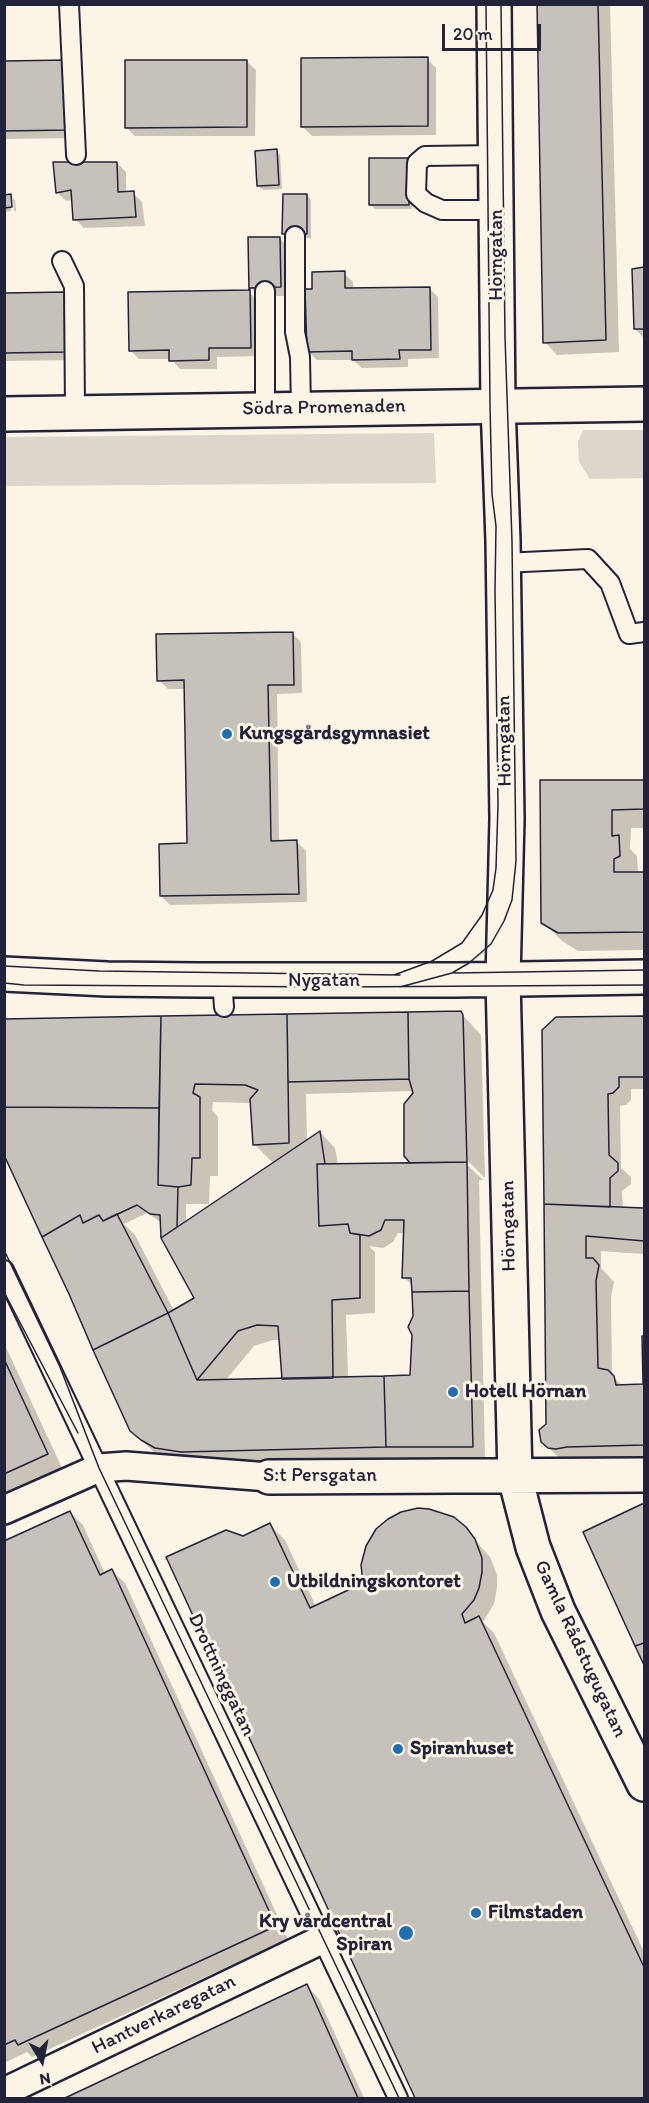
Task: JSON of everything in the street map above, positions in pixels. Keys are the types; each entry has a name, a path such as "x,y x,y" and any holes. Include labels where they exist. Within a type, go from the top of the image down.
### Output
{"street":[{"name":"Hörngatan","path":"494,4 498,405 507,819 504,979 515,1476"},
{"name":"Södra Promenaden","path":"4,414 265,408 645,404"},
{"name":"Nygatan","path":"5,975 96,979 223,994 504,979 645,977"},
{"name":"S:t Persgatan","path":"4,1510 98,1468 126,1466 269,1477 645,1475"},
{"name":"Gamla Rådstugugatan","path":"515,1476 533,1547 558,1611 645,1784"},
{"name":"Hantverkaregatan","path":"4,2092 323,1939"}],"lane":[{"path":"69,4 76,155"},
{"path":"496,155 425,156 417,163 416,194 426,203 442,210 497,210"},
{"path":"295,237 295,332 300,357 301,408"},
{"path":"62,261 75,286 75,412"},
{"path":"265,408 266,291"},
{"path":"503,563 588,559 610,583 629,634 645,632"},
{"name":"Drottninggatan","path":"4,1270 398,2098"}],"shaded area":[{"path":"583,430 644,430 644,478 590,479 579,462 578,441"},
{"path":"434,433 436,483 5,486 5,437"}],"building":[{"path":"537,4 598,4 606,340 543,343"},
{"path":"428,57 428,126 301,127 301,58"},
{"path":"67,60 68,130 4,131 4,61"},
{"path":"125,60 247,60 247,127 125,128"},
{"path":"277,149 279,185 257,186 255,151"},
{"path":"369,158 408,158 409,205 369,205"},
{"path":"53,162 117,162 118,192 134,191 136,217 73,220 71,190 56,193"},
{"path":"11,194 12,207 4,208 4,195"},
{"path":"283,194 307,194 307,234 282,234"},
{"path":"248,237 280,237 281,287 250,288 251,348 209,348 209,360 169,361 169,350 129,351 128,292 249,290"},
{"path":"644,267 644,329 634,329 632,269"},
{"path":"345,271 345,288 430,287 431,350 399,350 400,359 352,360 352,351 307,352 305,289 312,289 312,272"},
{"path":"67,292 67,352 4,353 4,293"},
{"name":"Kungsgårdsgymnasiet","path":"293,632 294,685 268,685 271,841 297,840 299,894 160,896 159,844 187,843 184,680 157,681 156,634"},
{"path":"540,780 644,780 644,809 612,810 612,836 619,835 620,856 614,859 614,872 644,872 644,932 558,933 541,923"},
{"path":"461,1011 463,1015 467,1162 410,1163 404,1156 404,1104 413,1093 409,1079 408,1012"},
{"path":"408,1012 409,1079 288,1082 287,1014"},
{"path":"287,1014 289,1143 253,1145 250,1099 258,1090 245,1085 195,1084 193,1093 200,1097 200,1158 192,1158 191,1185 178,1187 158,1185 161,1016"},
{"path":"161,1016 159,1108 4,1107 4,1019"},
{"path":"644,1016 644,1077 619,1077 619,1087 613,1093 608,1094 609,1155 618,1163 618,1171 610,1178 610,1207 544,1204 542,1030 556,1017"},
{"path":"4,1107 159,1108 158,1185 178,1187 177,1227 161,1238 160,1215 150,1214 137,1205 103,1221 99,1215 83,1223 80,1215 42,1237 4,1155"},
{"path":"320,1131 325,1164 317,1164 319,1226 348,1224 350,1233 360,1235 360,1298 332,1300 333,1378 282,1379 278,1326 257,1325 238,1331 197,1380 168,1313 194,1298 161,1238"},
{"path":"467,1162 469,1291 412,1292 411,1278 402,1278 404,1220 385,1220 381,1230 369,1236 350,1233 348,1224 319,1226 317,1164"},
{"path":"544,1204 644,1208 644,1241 586,1236 586,1258 593,1258 599,1265 596,1281 598,1368 608,1370 614,1376 616,1385 643,1384 642,1336 644,1336 644,1445 556,1449 548,1448 541,1442 539,1430 546,1424"},
{"path":"117,1214 168,1313 93,1350 42,1237 80,1215 83,1223 99,1215 103,1221"},
{"path":"469,1291 473,1447 386,1447 384,1376 410,1375 412,1335 408,1327 413,1316 412,1292"},
{"path":"168,1313 197,1380 384,1376 386,1447 181,1452 155,1448 141,1440 130,1431 93,1350"},
{"path":"4,1359 48,1454 4,1474"},
{"path":"644,1504 644,1643 635,1646 583,1532"},
{"name":"Spiranhuset","path":"418,1508 454,1517 475,1539 482,1558 482,1572 474,1600 462,1614 465,1623 479,1616 644,1967 644,2098 415,2098 166,1557 226,1530 243,1536 270,1523 310,1608 363,1583 361,1565 366,1546 376,1529 401,1512"},
{"path":"70,1511 100,1575 112,1569 276,1926 18,2045 15,2040 4,2045 4,1541"},
{"path":"644,1643 644,1665 635,1646"},
{"path":"307,1984 358,2098 65,2098"}],"tram line":[{"path":"394,975 432,961 462,943 482,915 493,890 496,868 498,805 496,526 492,494 490,405 486,4"},
{"path":"400,987 452,973 469,963 491,944 504,921 512,900 516,861 512,541 505,337 501,4"},
{"path":"4,966 99,971 400,975"},
{"path":"454,973 644,970"},
{"path":"4,983 338,987 644,985"},
{"path":"4,1250 60,1367 99,1468 399,2098"},
{"path":"4,1292 78,1433"}],"place":[{"name":"Kungsgårdsgymnasiet","path":"227,734"},
{"name":"Hotell Hörnan","path":"453,1392"},
{"name":"Utbildningskontoret","path":"275,1582"},
{"name":"Spiranhuset","path":"398,1749"},
{"name":"Filmstaden","path":"476,1913"},
{"name":"Kry vårdcentral Spiran","path":"406,1933"}]}
